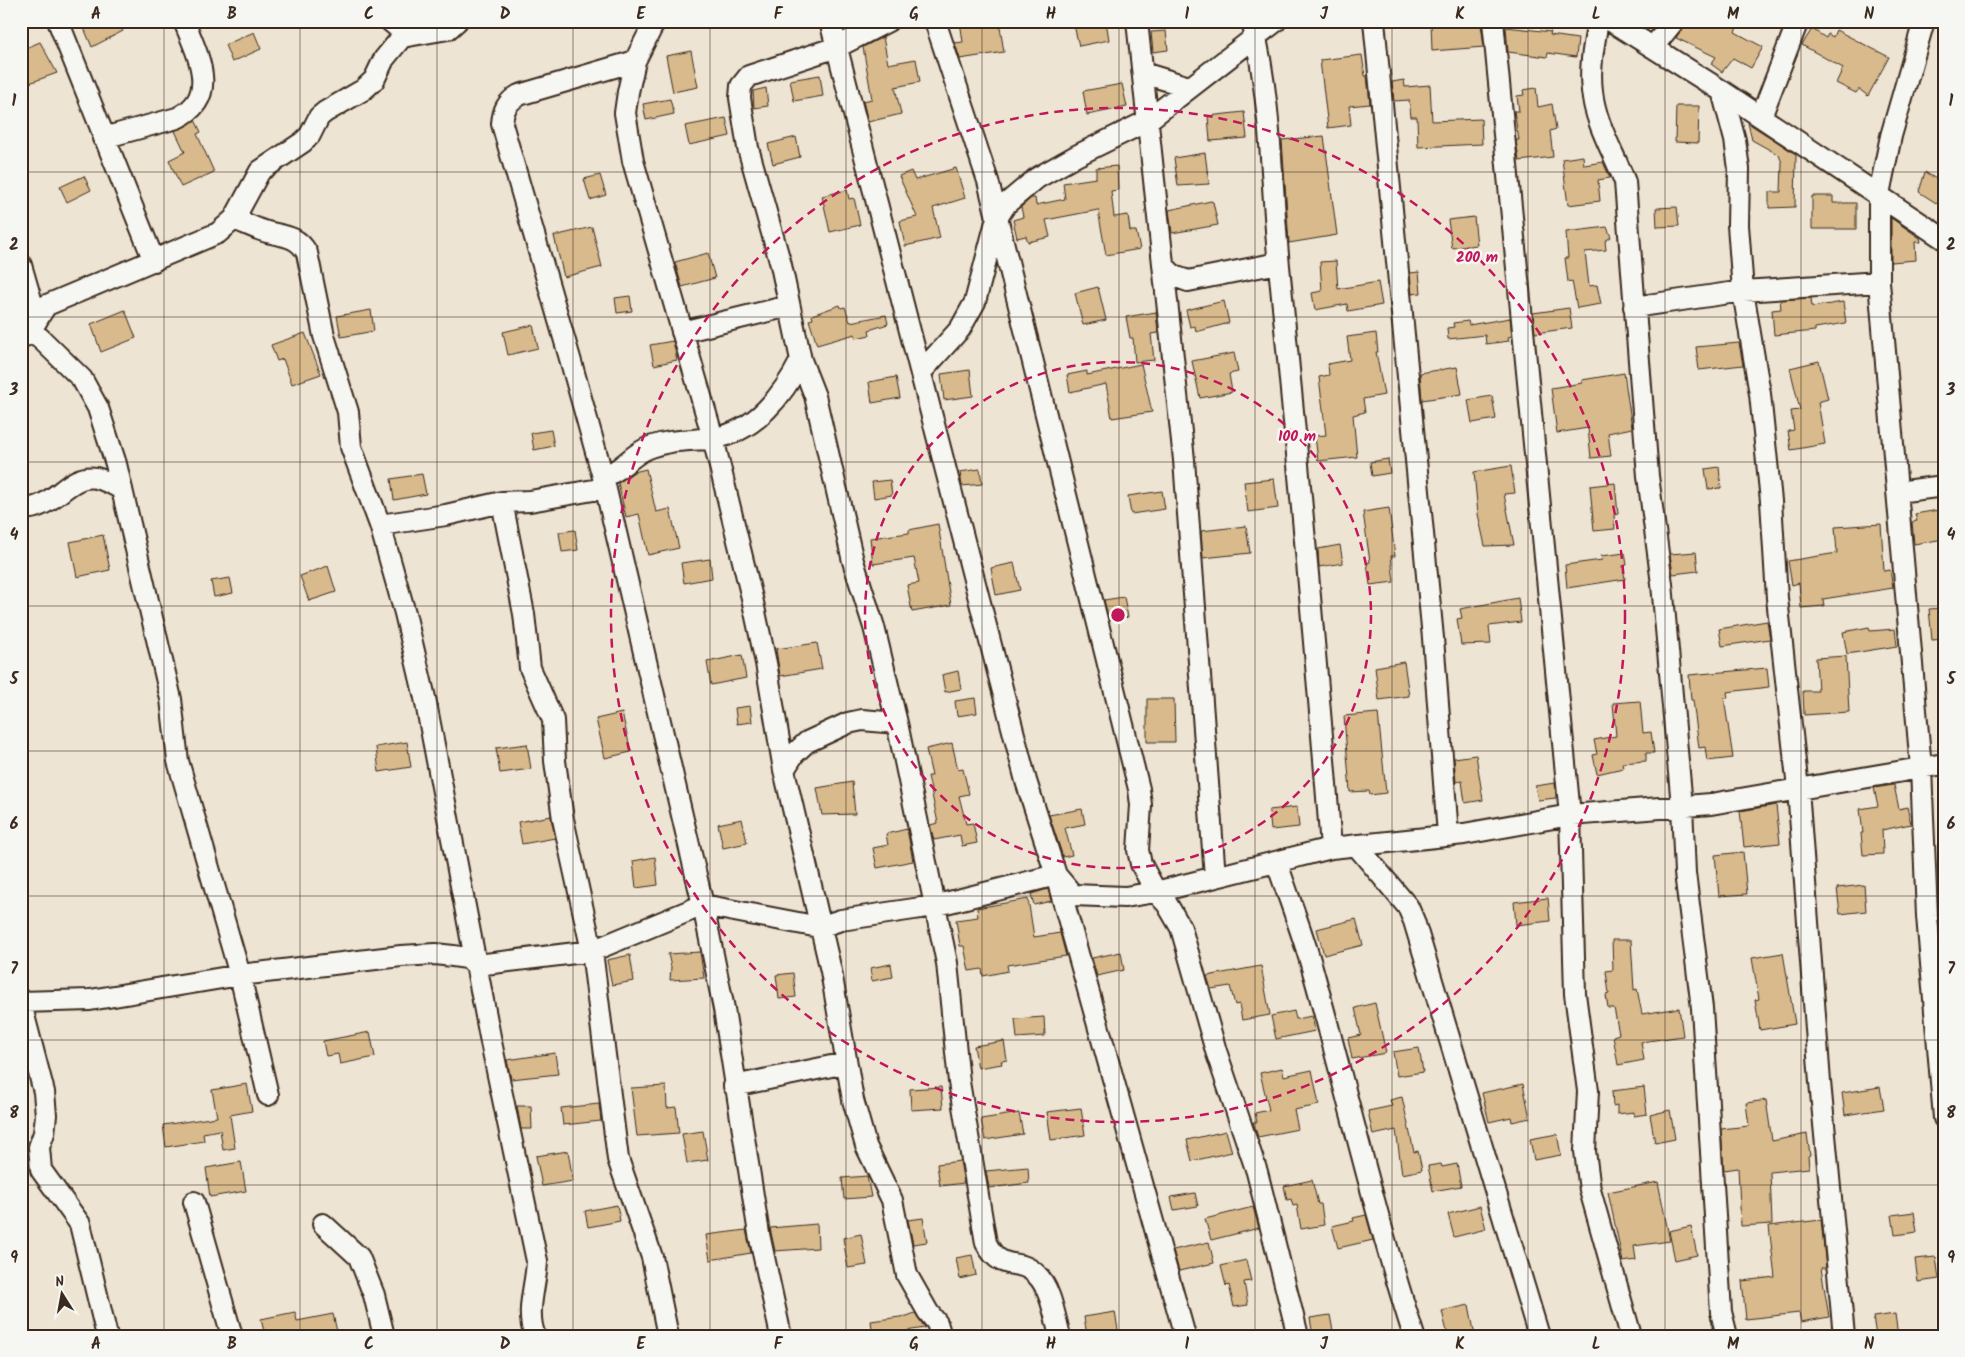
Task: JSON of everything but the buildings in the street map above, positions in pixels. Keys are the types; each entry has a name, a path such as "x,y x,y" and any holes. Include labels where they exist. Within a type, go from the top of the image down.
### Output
{"street":[{"path":"58,21 103,138 154,261"},
{"path":"103,138 177,118 189,112 196,105 203,79 200,62 184,21"},
{"path":"390,21 408,36"},
{"path":"29,330 47,305 218,233 234,219 260,171 310,136 319,118 325,112 363,90 374,80 384,60 398,42 408,36 448,29 457,21"},
{"path":"655,21 635,61 625,113 633,161 713,438 766,663 784,770 819,927 831,971 846,1063 866,1146 892,1200 907,1275 928,1312 937,1323 941,1336"},
{"path":"830,21 922,371 1026,781 1056,875 1185,1336"},
{"path":"888,21 837,47 760,70 749,76 741,86 741,108 748,148 781,265 802,360 815,396 853,561 874,627 897,723 934,906 948,963 959,1082 986,1243 992,1256 1000,1262 1024,1267 1037,1274 1046,1290 1060,1336"},
{"path":"935,21 988,181 1139,789 1141,805 1138,850 1141,864 1156,892 1166,904 1180,928 1216,1051 1257,1172 1298,1336"},
{"path":"1137,21 1184,460 1215,877"},
{"path":"922,371 960,329 975,302 997,218 1006,204 1037,178 1076,156 1148,122 1254,30 1276,21"},
{"path":"1374,21 1434,638 1448,835"},
{"path":"1493,21 1570,815 1575,994 1588,1091 1585,1151 1590,1190 1631,1336"},
{"path":"1598,21 1592,57 1592,92 1608,145 1625,182 1648,476 1662,584 1682,806 1686,882 1702,1008 1721,1312 1727,1336"},
{"path":"1610,21 1722,90 1944,238"},
{"path":"1653,47 1674,21"},
{"path":"1761,117 1798,21"},
{"path":"1924,21 1891,136 1879,194 1879,282 1921,768 1927,916 1944,1118"},
{"path":"1254,30 1264,92 1278,264 1309,565 1331,848"},
{"path":"635,61 519,95 508,103 503,113 502,124 572,362 604,483 703,905 724,1009 734,1086 759,1234 781,1336"},
{"path":"1143,73 1189,87"},
{"path":"1722,90 1735,140 1739,169 1738,225 1743,291 1760,394 1771,501 1777,598 1798,789 1820,1082 1844,1336"},
{"path":"234,219 295,239 303,245 324,336 348,412 351,447 380,525 405,613 425,698 504,1110 537,1262 536,1284 530,1306 531,1325 535,1336"},
{"path":"21,264 29,330 40,338 82,379 98,408 122,489 171,699 178,761 240,974 268,1095"},
{"path":"1163,264 1174,276 1188,281 1278,264"},
{"path":"1634,307 1743,291 1879,282"},
{"path":"682,332 789,306"},
{"path":"380,525 502,502 530,501 604,483 638,453 649,447 670,442 713,438 736,430 765,411 779,397 802,360"},
{"path":"21,509 37,508 45,505 64,488 84,479 95,478 122,489"},
{"path":"1897,492 1944,486"},
{"path":"502,502 524,614 530,668 553,720 555,761 564,818 592,951 618,1159 652,1257 668,1336"},
{"path":"784,770 794,754 807,742 848,723 862,720 897,723"},
{"path":"1056,875 1074,895 1125,898 1277,863 1331,848 1448,835 1570,815 1711,804 1944,764"},
{"path":"1356,846 1408,907 1414,921 1539,1336"},
{"path":"1277,863 1312,968 1366,1166 1388,1255 1414,1336"},
{"path":"107,1336 80,1224 41,1170 39,1147 44,1133 46,1115 44,1092 21,1003 90,1000 240,974 401,956 435,954 467,958 477,965 592,951 703,905 819,927 841,920 934,906 1056,875"},
{"path":"734,1086 846,1063"},
{"path":"194,1202 232,1336"},
{"path":"323,1224 359,1257 374,1295 384,1336"}]}
